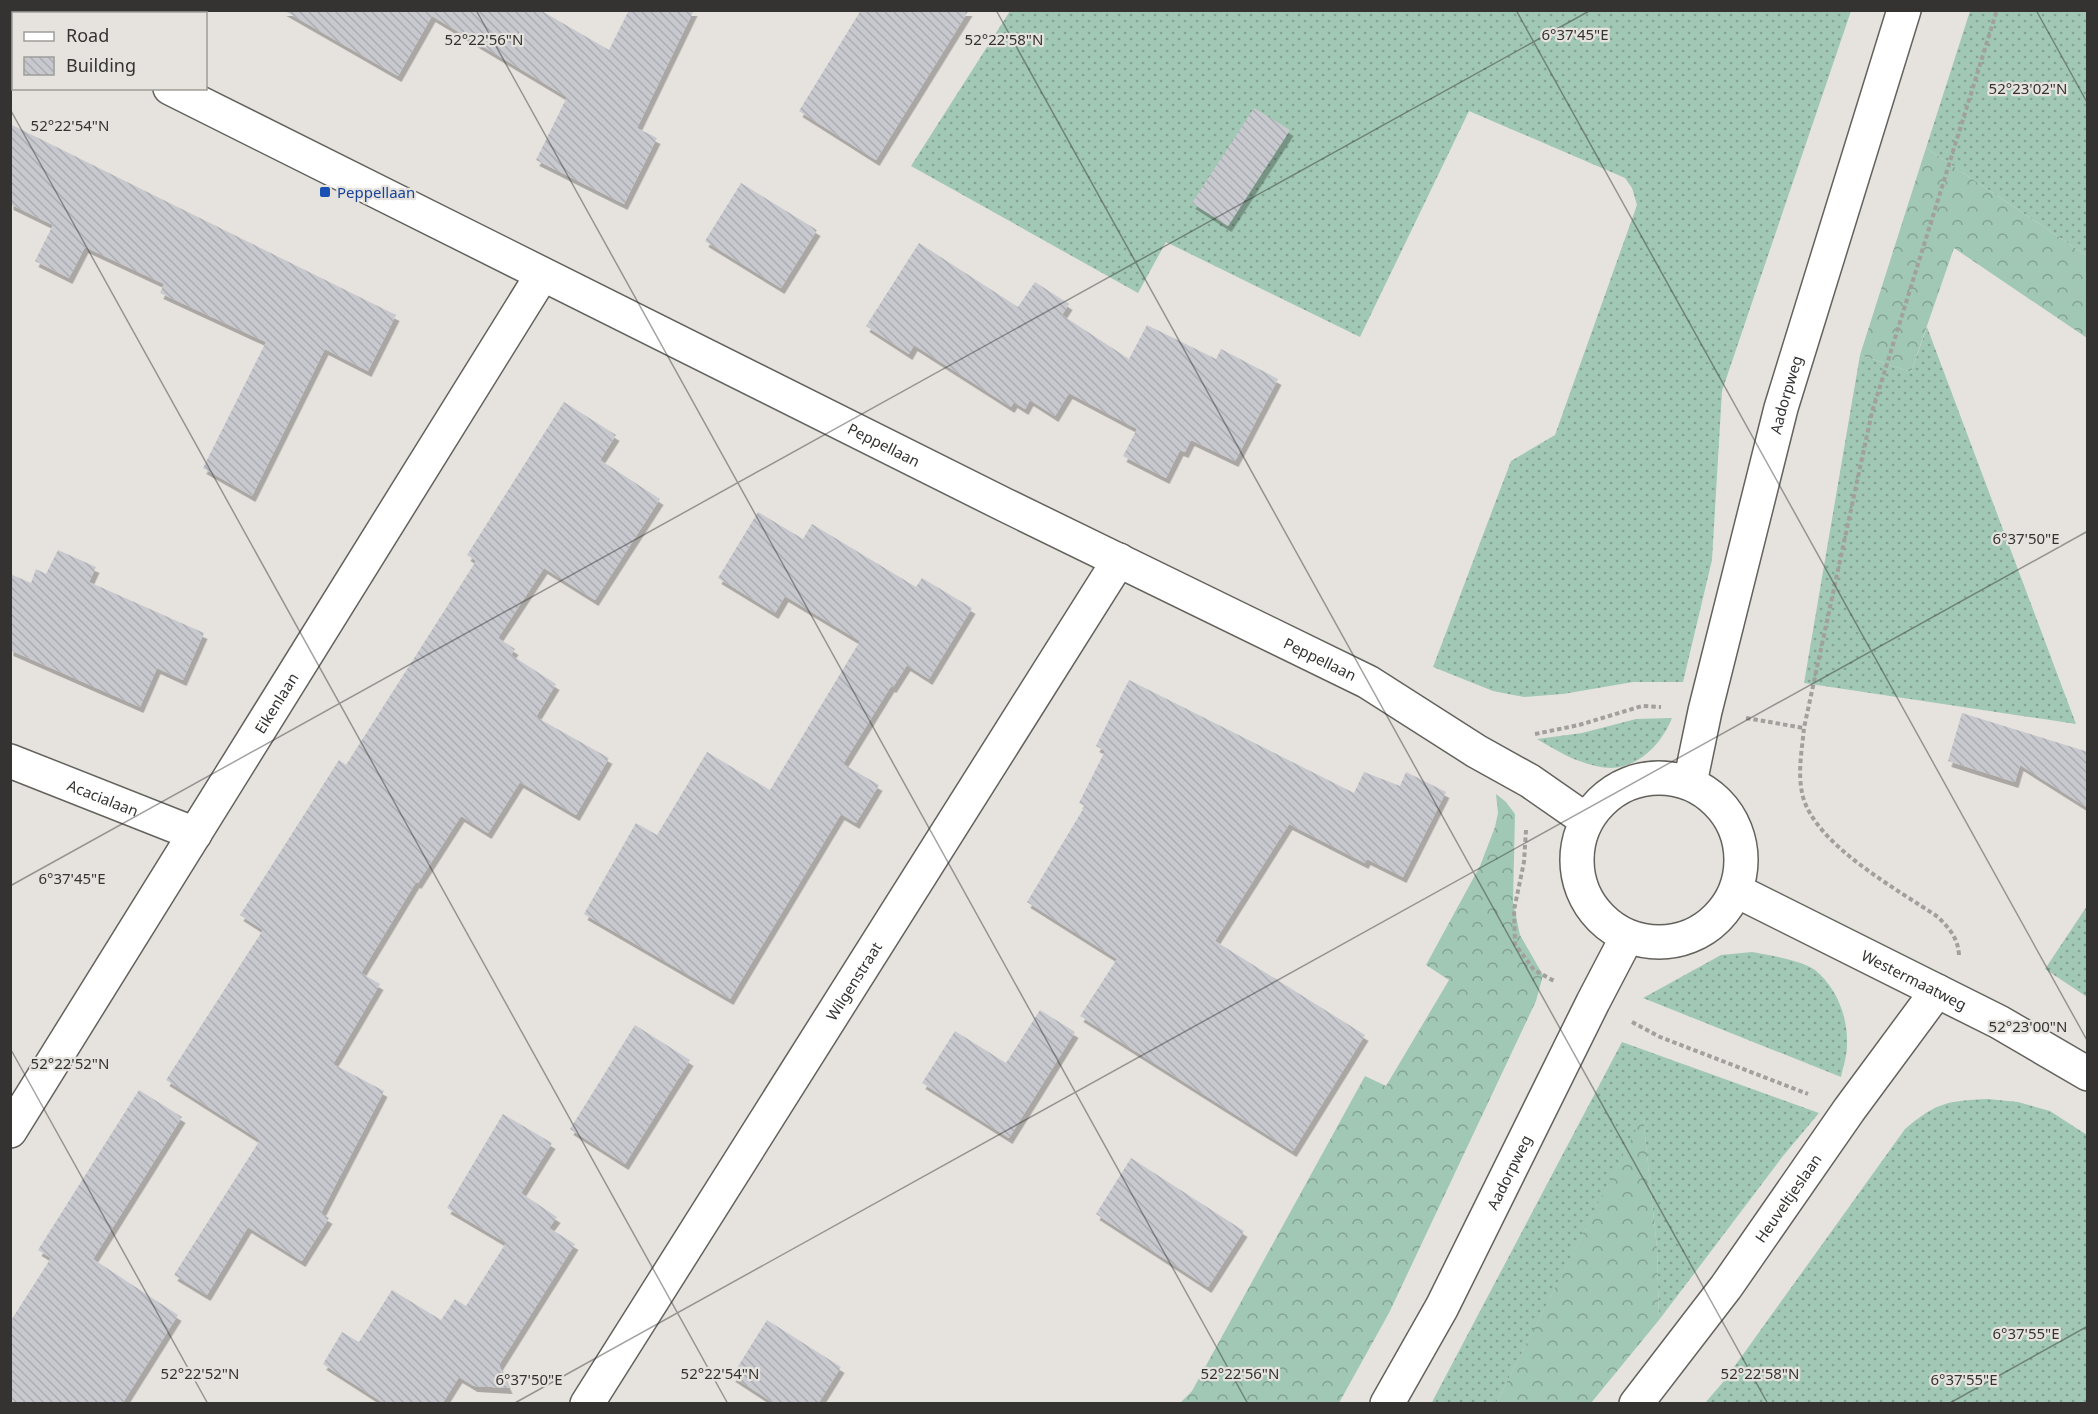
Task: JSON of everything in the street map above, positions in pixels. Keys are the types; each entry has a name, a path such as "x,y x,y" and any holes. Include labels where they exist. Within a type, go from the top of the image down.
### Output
{"street":[{"name":"Aadorpweg","path":"1690,783 1705,711 1781,408 1904,10"},
{"name":"Peppellaan","path":"174,90 542,275 1368,682 1476,751 1530,781 1586,820"},
{"name":"Eikenlaan","path":"10,1131 542,275"},
{"name":"Wilgenstraat","path":"587,1404 1119,560"},
{"name":"Acacialaan","path":"10,761 195,834"},
{"path":"1651,777 1690,783 1717,802 1735,828 1742,859 1737,891 1710,926 1680,939 1670,943 1627,937 1599,918 1581,888 1576,853 1586,820 1613,791 1651,777"},
{"name":"Westermaatweg","path":"1737,891 1999,1022 2088,1074"},
{"name":"Aadorpweg","path":"1388,1404 1442,1307 1627,937"},
{"name":"Heuveltjeslaan","path":"1636,1404 1726,1287 1849,1110 1937,991"}],"path":[{"path":"1937,991 1957,963 1959,956 1958,946 1951,929 1938,917 1842,851 1814,822 1803,797 1800,771 1804,728 1872,412 1996,10"},
{"path":"1476,751 1550,730 1579,725 1642,706 1705,711 1804,728"},
{"path":"1530,781 1524,862 1514,910 1515,944 1534,970 1660,1037 1849,1110"}],"green space":[{"path":"1010,11 1851,11 1722,391 1712,560 1683,682 1633,682 1563,694 1524,697 1493,691 1433,667 1511,461 1555,435 1637,205 1632,188 1625,178 1469,111 1360,337 1166,242 1138,293 911,166"},
{"path":"1970,11 2087,11 2087,256 1926,148"},
{"path":"1926,148 2087,256 2087,338 1954,248 1911,372 1860,355"},
{"path":"1927,327 2076,724 1804,683 1860,355 1911,372"},
{"path":"1672,718 1656,745 1649,752 1622,767 1607,768 1582,762 1537,739 1582,733 1636,719"},
{"path":"1496,794 1515,814 1513,902 1520,935 1543,975 1536,1001 1389,1313 1339,1403 1180,1403 1192,1391 1365,1076 1386,1086 1449,980 1426,965 1480,866 1495,827 1498,813"},
{"path":"2087,906 2087,997 2045,969"},
{"path":"1752,952 1785,958 1809,966 1829,985 1840,1004 1846,1024 1847,1049 1841,1077 1643,998 1721,955"},
{"path":"1622,1042 1819,1113 1783,1156 1659,1320 1657,1248 1643,1117 1496,1403 1431,1404"},
{"path":"1988,1099 2018,1102 2050,1111 2087,1135 2087,1403 1705,1403 1724,1381 1905,1129 1926,1113 1943,1105"},
{"path":"1643,1116 1657,1248 1659,1320 1591,1403 1496,1403"}],"building":[{"path":"283,10 540,10 609,50 629,10 694,10 637,128 657,138 624,204 536,160 567,97 432,16 398,76"},
{"path":"861,10 969,10 876,160 799,111"},
{"path":"1254,108 1290,130 1228,226 1192,203"},
{"path":"10,124 396,315 368,371 325,349 252,496 203,468 266,342 160,293 164,284 85,247 69,278 35,261 53,225 10,204"},
{"path":"741,183 817,230 781,288 705,241"},
{"path":"919,243 1018,307 1035,282 1069,304 1062,315 1129,359 1147,325 1216,359 1221,349 1278,379 1235,461 1191,440 1185,452 1180,450 1166,478 1123,456 1137,429 1069,393 1055,416 1030,400 1025,409 1014,402 1011,407 914,345 909,354 866,326"},
{"path":"564,402 616,435 600,460 660,499 595,600 544,568 498,638 515,649 511,655 556,684 536,717 609,758 576,815 520,782 488,833 461,816 418,883 416,882 361,973 380,984 333,1064 384,1091 321,1213 329,1218 302,1261 248,1227 207,1295 174,1275 260,1140 166,1080 263,930 240,915 339,760 346,765 476,561 467,555"},
{"path":"758,512 803,539 812,524 916,587 922,578 972,608 929,679 907,665 893,687 891,686 843,764 879,785 856,823 841,814 730,999 584,914 636,823 657,835 707,752 770,790 860,641 785,596 775,613 718,578"},
{"path":"58,550 96,567 89,582 204,633 183,680 157,668 140,707 10,650 10,574 31,583 36,569 46,574"},
{"path":"1129,680 1354,793 1364,772 1400,786 1406,772 1446,792 1403,877 1367,859 1365,863 1289,824 1215,941 1365,1035 1293,1151 1080,1016 1117,959 1027,902 1085,806 1079,803 1105,751 1096,746"},
{"path":"1962,713 2088,752 2088,808 2020,765 2015,782 1948,761"},
{"path":"1040,1010 1075,1032 1009,1138 922,1083 955,1031 1006,1063"},
{"path":"635,1025 690,1060 625,1164 570,1129"},
{"path":"139,1090 182,1117 93,1259 178,1315 122,1404 10,1404 10,1322 51,1258 38,1250"},
{"path":"503,1114 552,1143 521,1193 557,1217 549,1228 575,1244 499,1365 509,1388 474,1386 459,1377 442,1404 385,1404 323,1364 342,1332 359,1342 392,1290 441,1320 455,1299 466,1306 506,1243 447,1208"},
{"path":"1131,1158 1244,1231 1208,1287 1096,1214"},
{"path":"767,1320 841,1367 818,1404 775,1404 732,1376"}],"place":[{"name":"Peppellaan","path":"325,192"}]}
